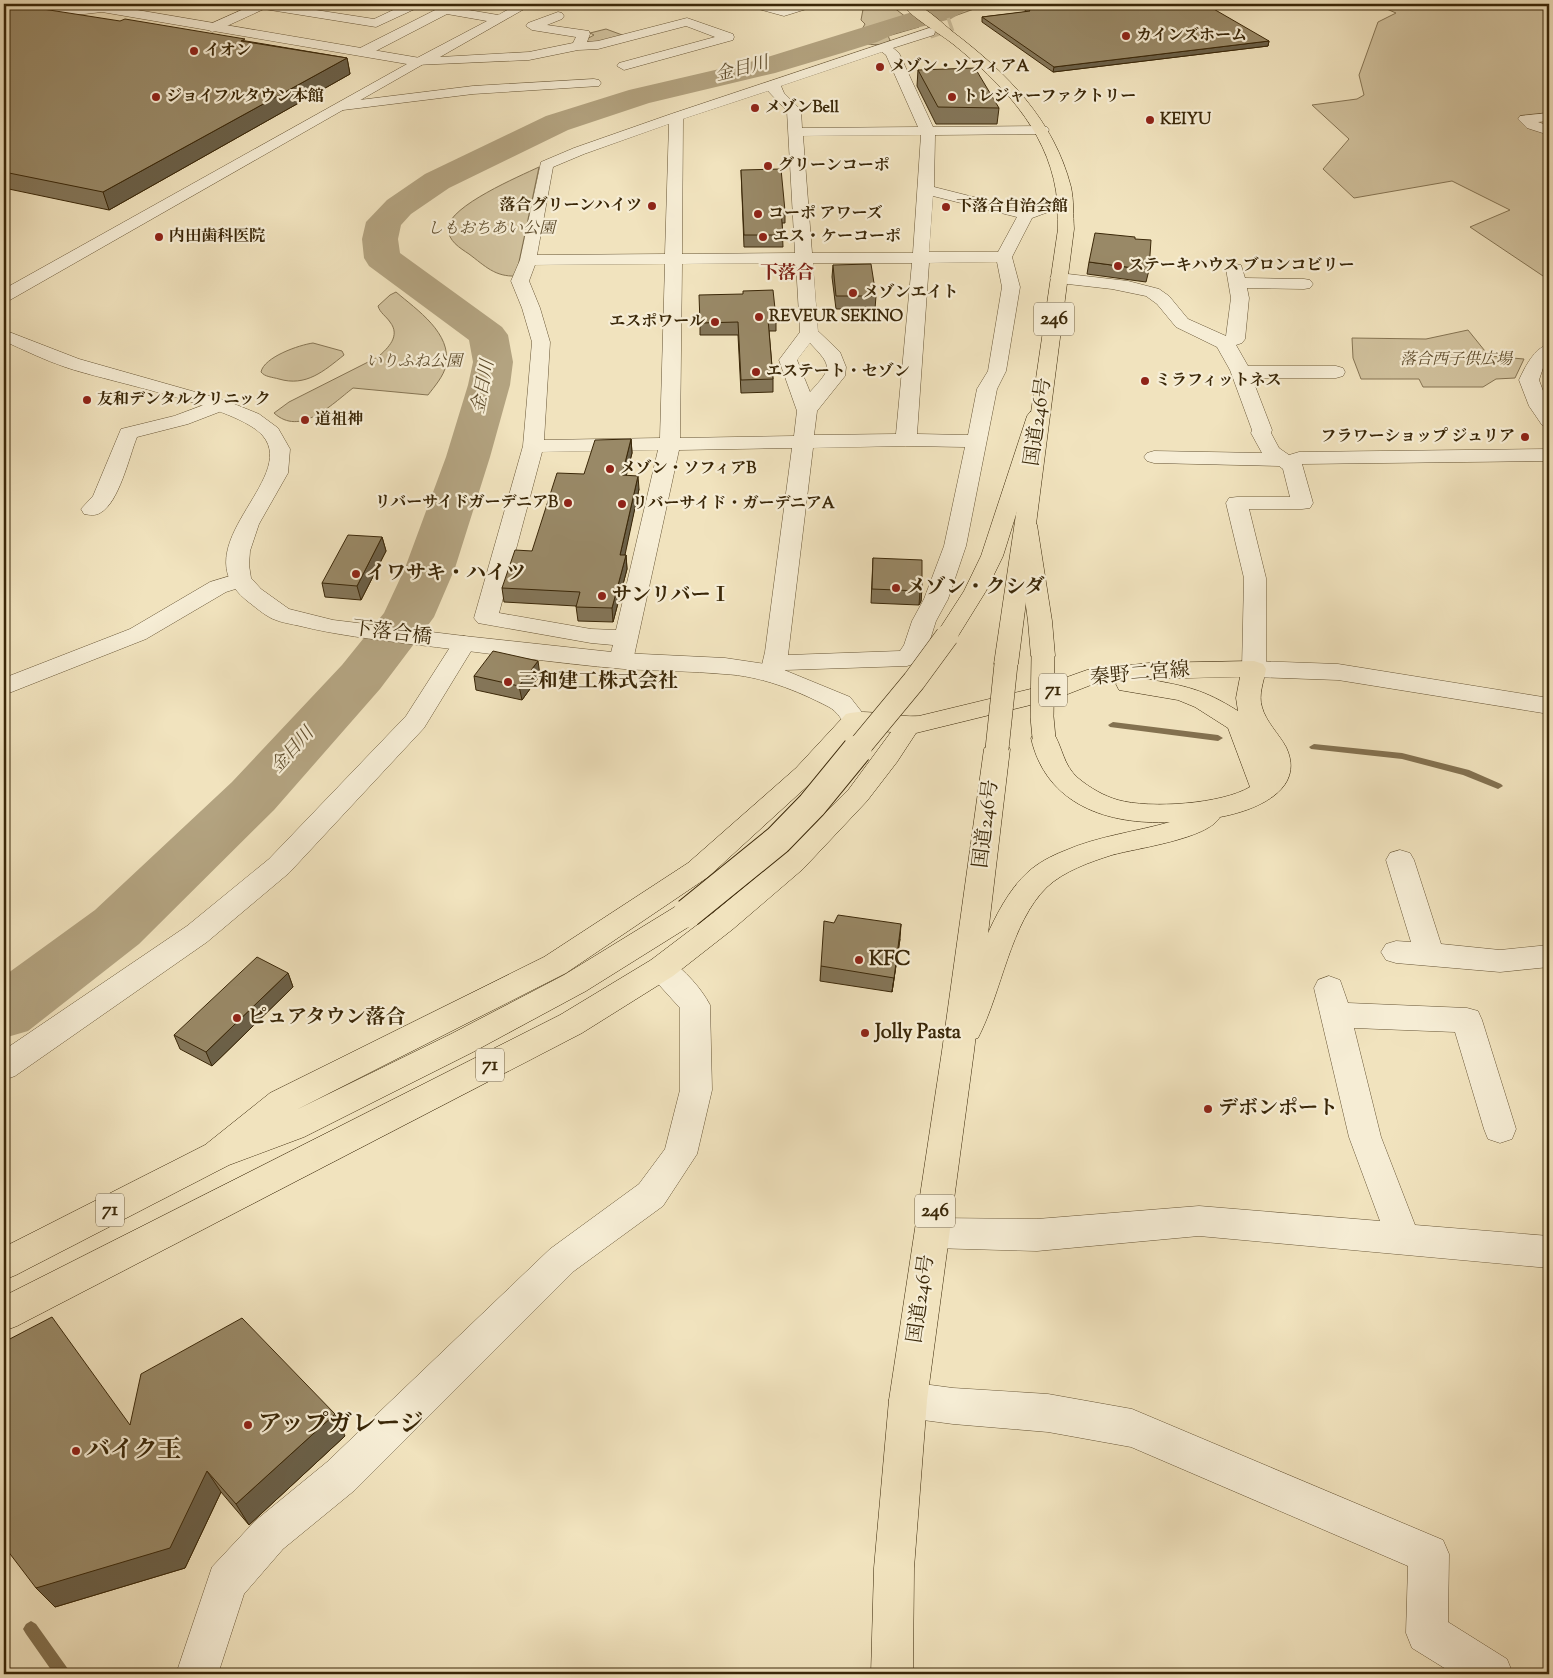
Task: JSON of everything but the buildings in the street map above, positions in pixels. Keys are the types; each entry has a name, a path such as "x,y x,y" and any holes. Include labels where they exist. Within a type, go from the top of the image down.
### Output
{"main road":[{"name":"246","path":"912,6 931,28"},
{"name":"国道246号","path":"892,1674 895,1559 908,1400 958,1052 997,749 1006,664 1066,229 1064,188 1057,162 1042,130 1026,104 983,62 931,28"},
{"name":"71","path":"4,1264 217,1155 292,1128 462,1044 575,983 688,913 726,884 778,840 812,805 914,681 947,636 975,591 992,556 1042,399"},
{"name":"71","path":"1026,521 1040,621 1044,738 1047,750 1061,778 1075,790 1093,800 1127,812 1145,813 1224,808 1242,803 1264,790 1276,776 1276,760 1273,747 1258,726 1248,705 1254,669"},
{"name":"秦野二宮線","path":"855,720 908,725 1046,693 1087,678 1149,671 1254,669"},
{"path":"1087,678 1183,693 1204,700 1221,710 1239,723 1264,790"},
{"name":"71","path":"217,1155 281,1102 555,965 698,870 805,774 855,720"},
{"name":"71","path":"4,1314 571,1024 662,968 723,921 793,862 858,795 888,756 908,725"},
{"name":"71","path":"958,1052 1009,924 1021,898 1037,879 1070,859 1099,848 1191,826 1224,808"}],"street":[{"path":"82,4 212,28 366,51 420,62 529,56 582,45 598,45 687,22 728,37 629,68 582,45"},
{"path":"4,19 129,4"},
{"path":"212,28 264,4 376,23 413,5 404,4"},
{"path":"452,11 465,4"},
{"path":"4,296 420,62 527,4"},
{"path":"755,4 784,12 809,4"},
{"path":"366,51 445,10 499,19"},
{"path":"558,16 532,26 584,34 582,45"},
{"path":"855,720 825,714 760,685 624,650 591,636 486,618 533,446 541,342 531,308 520,281 528,260 546,165 579,151 882,47 931,28"},
{"path":"882,47 892,53 928,132 926,191 906,440"},
{"path":"794,110 806,94 807,84 796,76"},
{"path":"343,106 473,90 594,83"},
{"path":"770,86 776,89 778,94 794,110 809,332 788,360 792,375 803,394 807,411 774,668"},
{"path":"1549,117 1525,119 1532,125 1549,131"},
{"path":"624,650 670,444 676,118"},
{"path":"796,132 1042,130"},
{"path":"926,191 937,192 1026,215 1046,208"},
{"path":"678,665 774,668 907,658 916,646 924,621 936,599 955,546 987,389 996,371 1012,287 1004,257 1026,215"},
{"path":"528,260 1004,257"},
{"path":"1224,343 1236,339 1240,298 1236,276 1304,284"},
{"path":"1059,278 1147,289 1161,297 1171,314 1182,324 1224,343 1230,349 1240,372 1262,430 1261,433 1272,452 1293,466 1302,504 1237,503 1255,578 1254,669 1338,672 1549,706"},
{"path":"807,411 816,397 835,376 838,367 833,356 809,332"},
{"path":"4,335 72,363 220,405 252,418 271,432 280,449 278,473 248,524 239,551 240,580 218,587 138,634 4,687"},
{"path":"1549,350 1534,367 1529,380 1539,406 1549,421"},
{"path":"1240,372 1336,372"},
{"path":"92,509 103,499 128,433 181,420 220,405"},
{"path":"533,446 906,440 977,441"},
{"path":"1154,457 1284,461 1299,458 1549,455"},
{"name":"下落合橋","path":"240,580 253,594 281,614 333,626 457,642 624,650"},
{"path":"4,1067 197,934 279,866 414,722 457,642"},
{"path":"774,668 841,703 855,720"},
{"path":"1400,860 1430,954"},
{"path":"1396,952 1500,960 1549,956"},
{"path":"197,1674 227,1582 269,1535 341,1476 562,1260 651,1195 680,1154 696,1090 694,1004 662,968"},
{"path":"1403,1238 1365,1137 1332,1001 1467,1020 1500,1129"},
{"path":"932,1233 1037,1235 1199,1221 1549,1252"},
{"path":"908,1400 1048,1414 1132,1428 1429,1554 1427,1633 1492,1674"}],"green space":[{"path":"864,4 889,4 919,27 888,36 890,40 886,44 867,44 857,38 865,24 861,20"},
{"path":"928,4 988,4 946,19"},
{"path":"1375,4 1549,4 1549,280 1470,227 1510,210 1452,181 1354,198 1323,169 1349,139 1312,105 1357,99 1364,95 1359,75 1378,22 1396,13"},
{"path":"606,29 625,36 591,43 585,40 594,35 590,33"},
{"name":"しもおちあい公園","path":"539,167 516,276 496,273 458,247 452,240 448,228 451,219 472,201 502,184"},
{"name":"いりふね公園","path":"396,292 431,323 444,343 446,353 445,369 428,395 353,388 325,410 305,420 294,422 284,420 274,413 289,402 378,357 389,346 394,337 394,332 390,322 378,306"},
{"name":"落合西子供広場","path":"1468,330 1489,356 1524,359 1515,378 1496,379 1483,387 1423,387 1419,379 1361,379 1353,358 1352,338 1426,339"},
{"path":"313,343 342,351 344,355 322,372 298,381 271,377 261,372 268,361 275,357 299,346"}],"waterway":[{"name":"金目川","path":"4,1012 117,927 253,796 361,677 408,617 430,568 468,457 489,385 493,362 488,335 382,258 380,239 384,222 399,207 437,181 557,123 640,96 765,67 867,36 887,27 941,13 957,4"},
{"path":"1113,725 1218,738"},
{"path":"1314,747 1402,756 1466,772 1498,786"},
{"path":"31,1629 63,1674"}],"tunnel":[{"path":"929,32 952,24"}],"place":[{"name":"カインズホーム","path":"1126,36"},
{"name":"イオン","path":"194,51"},
{"name":"メゾン・ソフィアA","path":"880,67"},
{"name":"ジョイフルタウン本館","path":"156,97"},
{"name":"トレジャーファクトリー","path":"952,97"},
{"name":"メゾンBell","path":"755,108"},
{"name":"KEIYU","path":"1150,120"},
{"name":"グリーンコーポ","path":"768,166"},
{"name":"落合グリーンハイツ","path":"652,206"},
{"name":"下落合自治会館","path":"946,207"},
{"name":"コーポ アワーズ","path":"758,214"},
{"name":"内田歯科医院","path":"159,237"},
{"name":"エス・ケーコーポ","path":"763,237"},
{"name":"ステーキハウス ブロンコビリー","path":"1118,266"},
{"name":"メゾンエイト","path":"853,293"},
{"name":"REVEUR SEKINO","path":"759,317"},
{"name":"エスポワール","path":"715,322"},
{"name":"エステート・セゾン","path":"756,372"},
{"name":"ミラフィットネス","path":"1145,381"},
{"name":"友和デンタルクリニック","path":"87,400"},
{"name":"道祖神","path":"305,420"},
{"name":"フラワーショップ ジュリア","path":"1525,437"},
{"name":"メゾン・ソフィアB","path":"610,469"},
{"name":"リバーサイドガーデニアB","path":"568,503"},
{"name":"リバーサイド・ガーデニアA","path":"622,504"},
{"name":"イワサキ・ハイツ","path":"356,574"},
{"name":"メゾン・クシダ","path":"896,588"},
{"name":"サンリバーⅠ","path":"602,596"},
{"name":"三和建工株式会社","path":"508,682"},
{"name":"KFC","path":"859,960"},
{"name":"ピュアタウン落合","path":"237,1018"},
{"name":"Jolly Pasta","path":"865,1033"},
{"name":"デボンポート","path":"1208,1109"},
{"name":"アップガレージ","path":"248,1425"},
{"name":"バイク王","path":"76,1451"}],"district":[{"name":"下落合","path":"787,274"}]}
